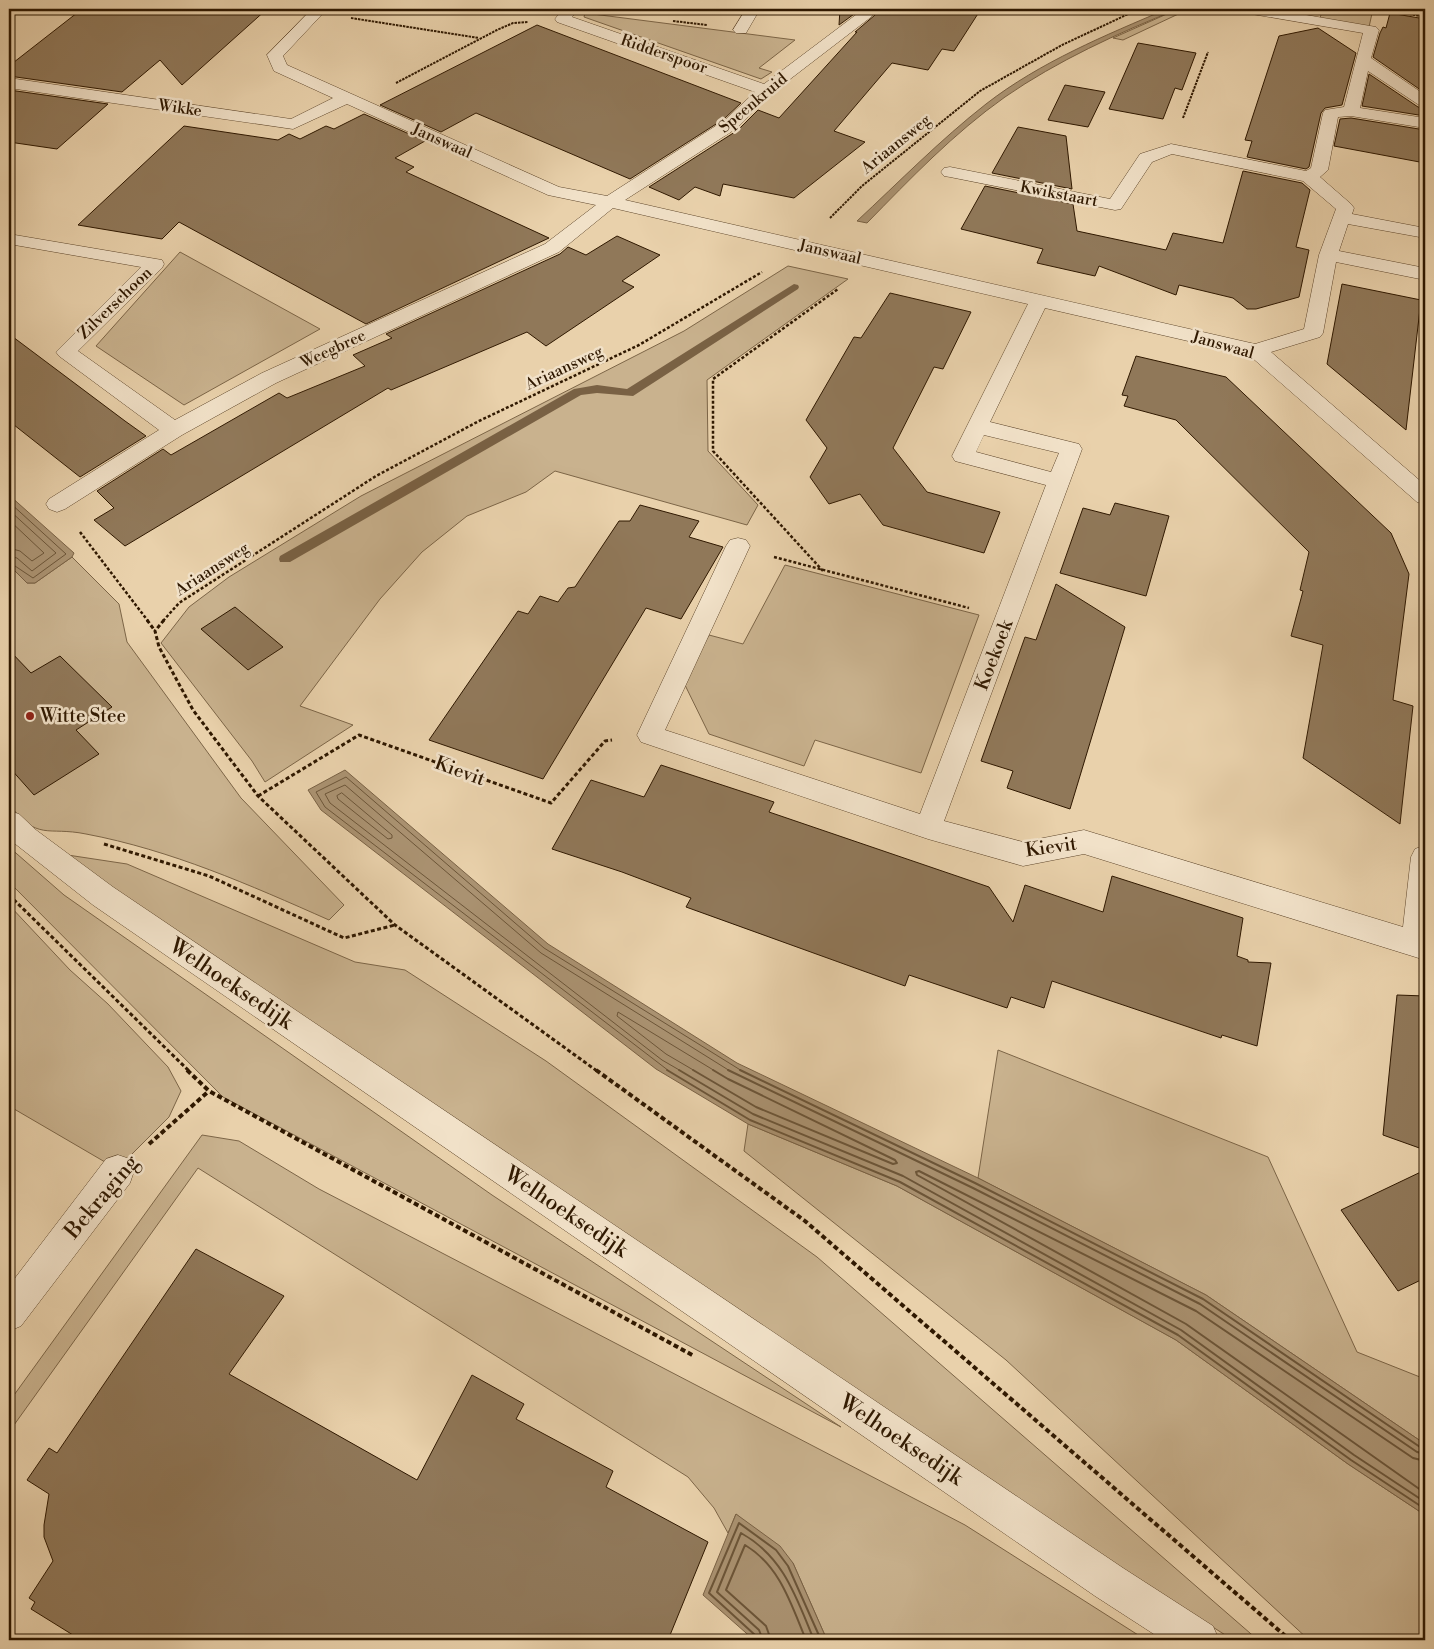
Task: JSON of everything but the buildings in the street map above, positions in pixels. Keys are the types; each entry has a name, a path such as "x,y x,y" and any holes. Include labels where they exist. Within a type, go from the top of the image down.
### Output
{"street":[{"path":"741,30 754,9"},
{"path":"1246,9 1371,30 1351,111"},
{"name":"Janswaal","path":"318,10 275,55 280,68 554,191 802,245 1256,350 1425,497"},
{"name":"Ridderspoor","path":"566,14 766,90"},
{"name":"Speenkruid","path":"610,202 732,124 766,90 866,14"},
{"path":"1363,60 1425,102"},
{"name":"Wikke","path":"9,83 293,124 352,100"},
{"path":"1309,177 1319,170 1331,114 1351,111 1425,123"},
{"path":"1172,149 1309,177 1343,212 1425,233"},
{"name":"Kwikstaart","path":"950,172 1115,205 1146,158 1172,149"},
{"name":"Weegbree","path":"57,504 174,430 269,378 552,248 610,202"},
{"path":"1256,350 1313,333 1328,255 1343,212"},
{"name":"Zilverschoon","path":"9,239 155,264 66,352 174,430"},
{"path":"1328,255 1425,274"},
{"path":"1039,300 963,456 1058,481"},
{"name":"Koekoek","path":"928,828 1071,449 978,426"},
{"path":"650,734 738,546"},
{"name":"Kievit","path":"650,734 928,828 1023,854 1084,842 1421,946"},
{"name":"Welhoeksedijk","path":"9,822 26,838 102,896 1101,1577 1199,1640"},
{"path":"1421,946 1425,857"},
{"name":"Bekraging","path":"9,1314 118,1171"}],"path":[{"name":"Ariaansweg","path":"155,631 179,603 376,476 479,421 639,345 766,270 802,245 862,186 980,91 1062,45 1139,9"},
{"path":"318,10 480,38"},
{"path":"352,100 513,23 566,14"},
{"name":"Ridderspoor","path":"673,21 741,30"},
{"path":"1172,149 1208,52"},
{"path":"823,571 713,451 713,379 853,278 878,263"},
{"path":"57,504 155,631 159,647 193,710 258,796 396,925 805,1221 1290,1640"},
{"path":"738,546 823,571 1008,618"},
{"name":"Kievit","path":"258,796 359,734 550,803 604,741 650,734"},
{"path":"96,842 209,876 344,938 396,925"},
{"path":"9,895 208,1091 698,1358"},
{"name":"Bekraging","path":"118,1171 208,1091"}],"shaded area":[{"path":"1178,9 1189,9 1123,40 1113,38"},
{"path":"1323,9 1373,9 1369,27 1320,18"},
{"path":"585,13 795,40 759,68 772,72 761,79 584,17"},
{"path":"180,252 320,329 184,405 96,346"},
{"path":"788,266 848,279 707,380 708,451 758,505 747,525 555,471 526,492 467,516 422,552 380,599 300,706 353,725 265,782 252,761 161,643 189,607 229,577 361,496 684,331"},
{"path":"72,557 119,604 127,642 241,798 344,905 329,920 210,870 149,849 86,834 36,828 19,816 9,804 9,565 27,583 35,583"},
{"path":"785,565 979,615 921,773 815,740 804,766 709,734 683,681 709,635 743,644"},
{"path":"9,847 64,895 492,1195 841,1427 223,1097 9,882"},
{"path":"61,854 127,864 355,962 405,970 546,1061 817,1257 1258,1640 1233,1640 875,1410"},
{"path":"9,905 70,970 108,1004 168,1067 181,1091 169,1117 117,1169 9,1106"},
{"path":"998,1050 1268,1157 1357,1352 1425,1379 1425,1444 1206,1295 978,1178"},
{"path":"748,1124 897,1186 1176,1340 1348,1464 1425,1515 1425,1640 1309,1640 1006,1360 744,1151"},
{"path":"202,1135 239,1141 319,1189 965,1525 1146,1640 827,1640 793,1563 736,1514 728,1533 714,1508 688,1477 198,1168 9,1432 9,1402"}],"water":[{"path":"1167,9 1178,9 1088,48 1046,71 1005,97 950,141 867,223 857,221 952,132 1007,89 1028,75 1074,50"},
{"path":"9,495 74,553 72,557 35,583 27,583 9,565"},
{"path":"345,770 548,944 737,1063 978,1178 1206,1295 1425,1444 1425,1515 1348,1464 1176,1340 897,1186 748,1124 656,1069 321,810 308,790"},
{"path":"736,1514 780,1546 793,1563 827,1640 754,1640 703,1595"}],"waterway":[{"path":"285,559 578,392 597,389 629,393 794,287"}],"place":[{"name":"Witte Stee","path":"30,716"}]}
